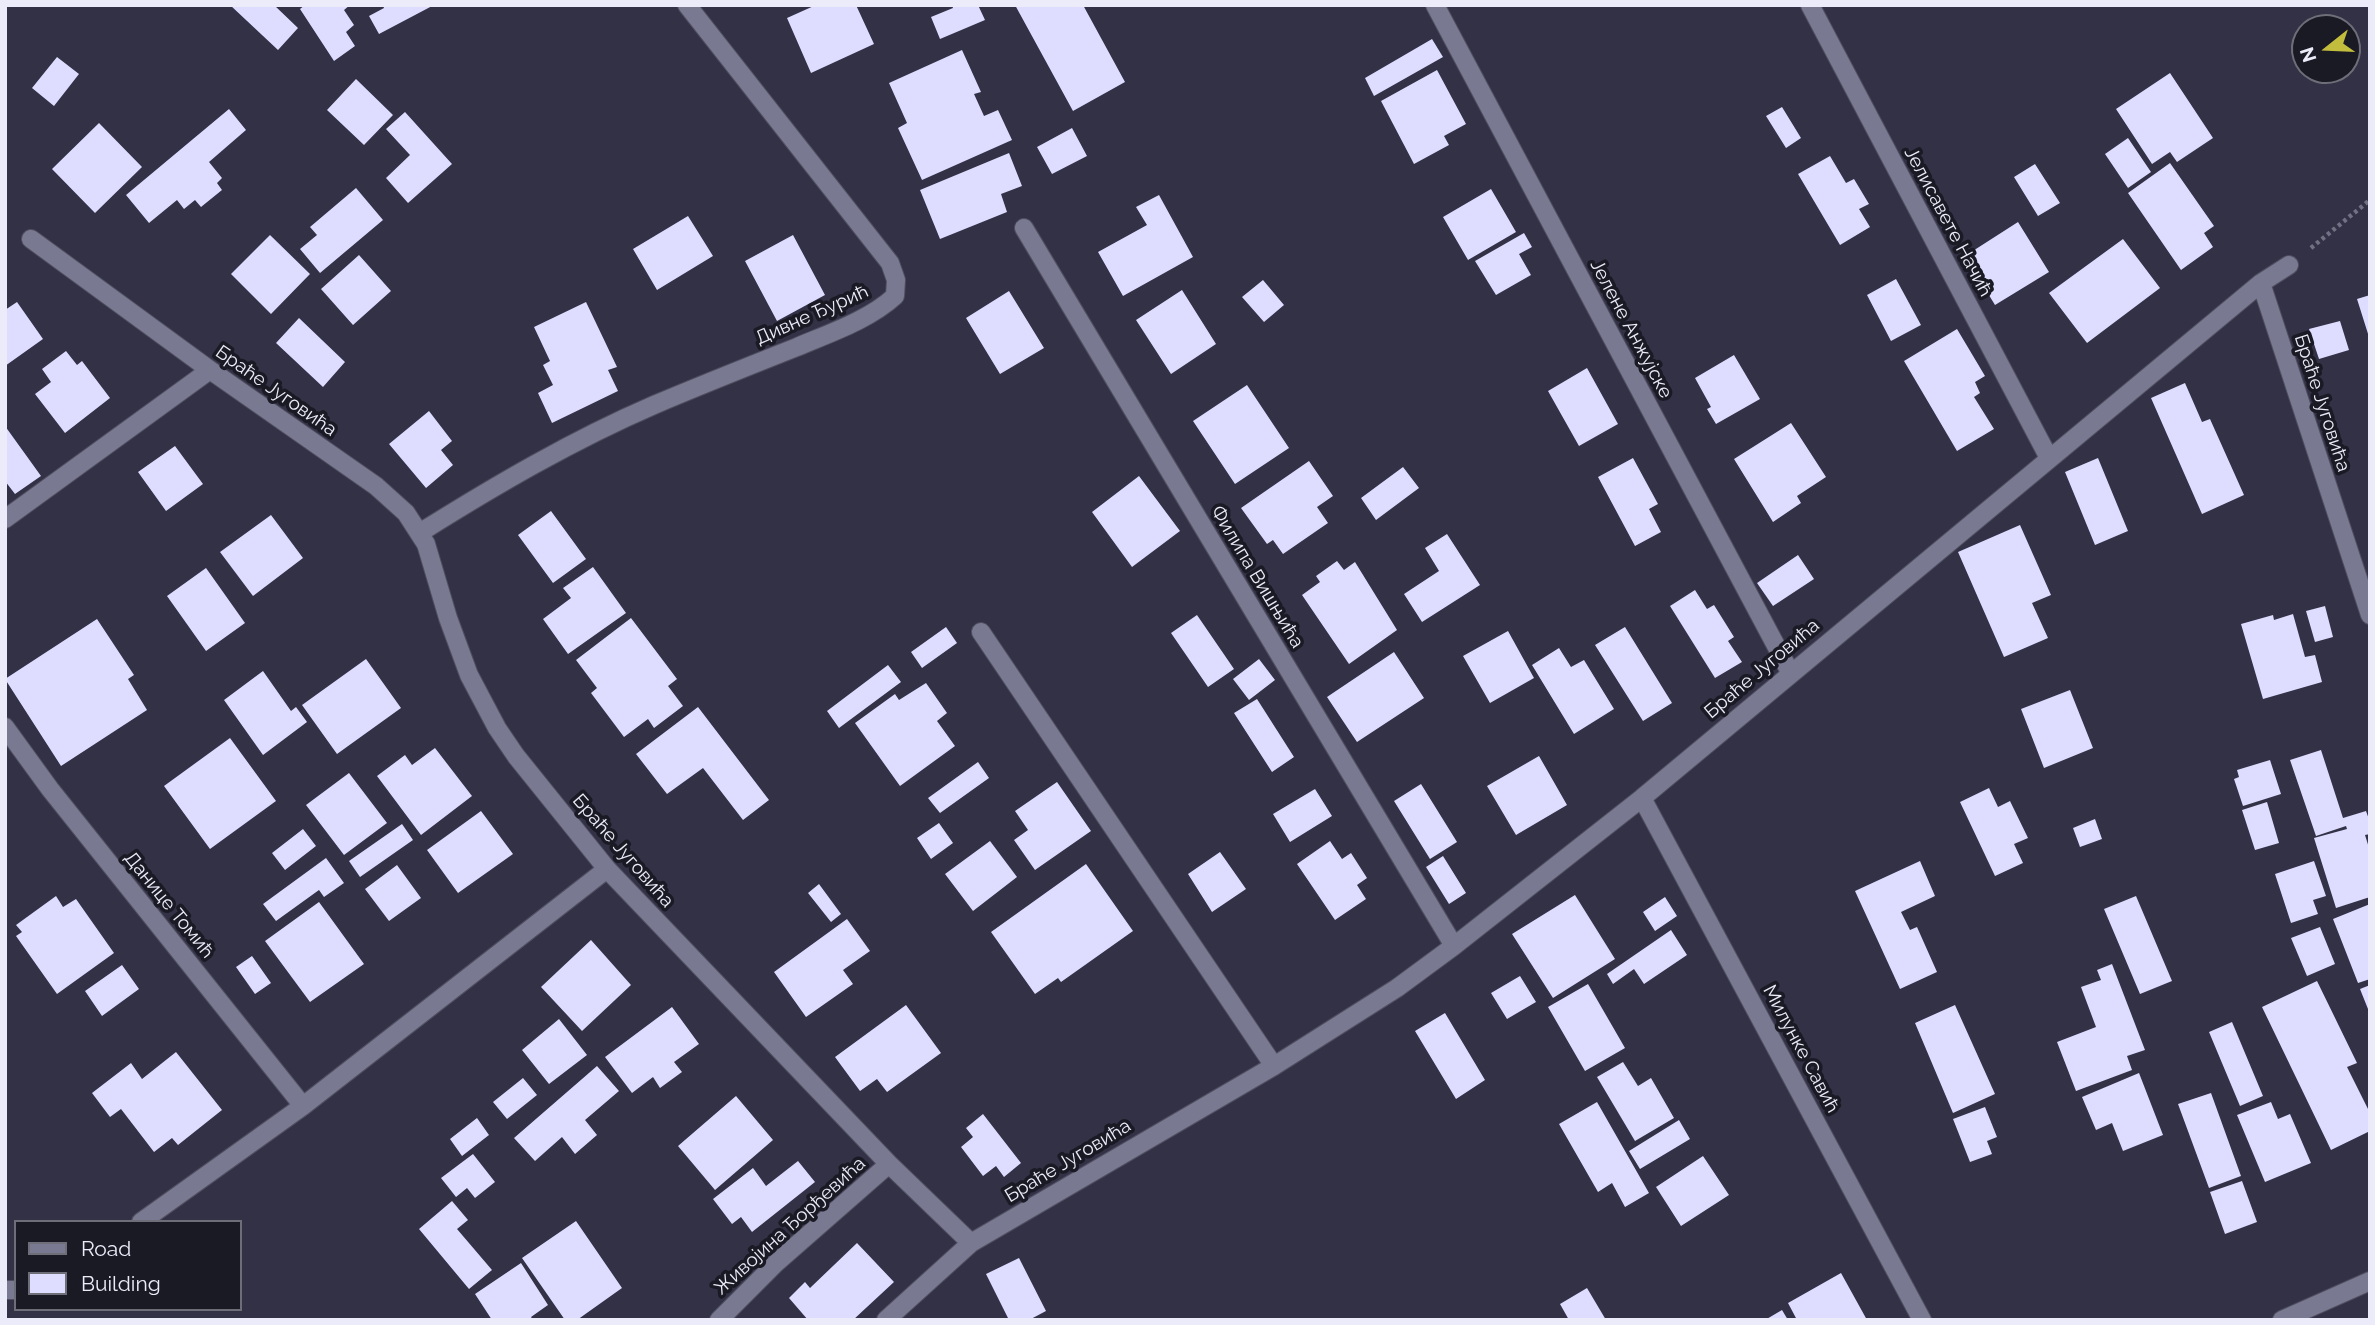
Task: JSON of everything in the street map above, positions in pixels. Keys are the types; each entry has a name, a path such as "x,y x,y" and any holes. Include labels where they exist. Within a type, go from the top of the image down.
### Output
{"street":[{"name":"Дивне Ђурић","path":"421,532 506,480 573,444 652,406 831,333 884,306 895,296 896,280 890,263 687,5"},
{"name":"Јелене Анжујске","path":"1435,5 1790,672"},
{"name":"Јелисавете Начић","path":"1810,5 2049,458"},
{"name":"Филипа Вишњића","path":"1024,228 1454,946"},
{"name":"Браће Југовића","path":"30,239 376,486 406,513 421,532 469,675 497,728 607,870 889,1164 971,1244 1274,1066 1397,988 1454,946 1642,798 1790,672 2261,283 2288,265"},
{"name":"Браће Југовића","path":"2261,283 2370,615"},
{"path":"5,519 210,370"},
{"path":"981,632 1274,1066"},
{"name":"Данице Томић","path":"5,727 50,789 303,1106"},
{"name":"Милунке Савић","path":"1642,798 1922,1320"},
{"path":"144,1220 303,1106 607,870"},
{"name":"Живојина Ђорђевића","path":"719,1320 776,1264 889,1164"},
{"path":"886,1320 971,1244"},
{"path":"2282,1320 2370,1281"}],"path":[{"path":"2288,265 2370,200"}],"building":[{"path":"230,5 274,5 298,28 278,50"},
{"path":"305,5 350,5 344,10 354,25 346,32 355,46 334,61 300,9"},
{"path":"383,5 434,5 379,34 369,16 384,8"},
{"path":"816,5 856,5 874,44 811,73 787,18"},
{"path":"952,5 978,5 985,20 940,39 931,17 953,8"},
{"path":"1015,5 1083,5 1125,82 1073,111"},
{"path":"1432,39 1443,57 1374,96 1365,78"},
{"path":"962,50 981,92 974,94 984,116 998,110 1012,140 922,180 898,128 907,123 889,83"},
{"path":"57,57 79,74 54,106 32,88"},
{"path":"1437,70 1466,124 1444,136 1449,145 1414,164 1381,101"},
{"path":"2170,73 2213,138 2177,162 2170,152 2152,164 2116,109"},
{"path":"356,79 393,115 364,145 327,110"},
{"path":"1782,107 1801,138 1786,148 1766,116"},
{"path":"229,109 246,130 209,162 222,178 217,183 222,190 201,207 195,200 184,209 177,200 149,223 126,195"},
{"path":"405,112 452,164 408,203 386,178 410,155 386,129"},
{"path":"99,123 142,167 95,213 52,169"},
{"path":"1072,128 1087,156 1052,174 1037,147"},
{"path":"2128,138 2151,172 2128,188 2105,154"},
{"path":"1009,153 1022,186 1001,194 1007,212 940,239 920,190"},
{"path":"1830,156 1846,183 1854,179 1869,204 1859,209 1870,227 1840,245 1798,174"},
{"path":"2170,163 2214,226 2204,233 2213,247 2181,270 2128,193"},
{"path":"2035,164 2060,203 2038,216 2014,177"},
{"path":"356,188 383,220 320,273 300,249 317,235 310,227"},
{"path":"1491,189 1516,232 1468,260 1443,217"},
{"path":"1159,195 1193,257 1123,296 1098,252 1147,225 1136,207"},
{"path":"688,216 713,256 657,290 633,249"},
{"path":"2018,222 2049,272 1995,305 1965,256"},
{"path":"1524,233 1532,247 1519,254 1531,275 1496,295 1475,261"},
{"path":"270,235 310,274 271,314 231,274"},
{"path":"793,235 825,295 777,321 745,261"},
{"path":"2123,239 2160,288 2087,343 2049,293"},
{"path":"359,255 391,291 353,325 321,289"},
{"path":"1896,279 1921,325 1891,341 1867,295"},
{"path":"1263,280 1284,305 1264,322 1242,297"},
{"path":"1182,290 1216,344 1171,374 1136,320"},
{"path":"1009,291 1044,348 1000,374 966,318"},
{"path":"2370,295 2370,337 2369,337 2357,299"},
{"path":"17,302 43,339 5,366 5,310"},
{"path":"586,302 617,367 608,370 618,391 552,423 538,393 553,385 543,365 550,361 534,327"},
{"path":"299,318 345,362 323,387 276,343"},
{"path":"2340,321 2349,350 2319,359 2309,329"},
{"path":"1957,329 1985,376 1975,382 1980,393 1974,397 1994,429 1957,451 1904,361"},
{"path":"66,351 77,365 82,361 110,398 65,433 35,394 51,382 42,369"},
{"path":"1734,355 1760,399 1716,424 1707,409 1711,407 1695,378"},
{"path":"1587,368 1618,424 1579,446 1548,391"},
{"path":"2185,383 2202,422 2210,419 2244,495 2202,514 2151,398"},
{"path":"1247,385 1289,448 1235,484 1193,421"},
{"path":"429,411 452,441 441,450 453,465 426,488 389,444"},
{"path":"1791,423 1826,477 1797,496 1801,503 1773,522 1734,459"},
{"path":"5,426 41,476 15,494 5,481"},
{"path":"175,446 203,484 166,511 138,472"},
{"path":"1633,458 1658,504 1649,509 1661,532 1635,546 1598,477"},
{"path":"2098,458 2128,531 2095,545 2065,472"},
{"path":"1309,461 1333,496 1317,507 1328,523 1283,554 1273,540 1267,544 1241,508"},
{"path":"1403,467 1419,488 1376,520 1361,498"},
{"path":"1139,476 1180,531 1132,567 1092,512"},
{"path":"551,511 586,559 553,583 518,535"},
{"path":"271,515 303,558 253,596 220,552"},
{"path":"2020,525 2051,595 2032,603 2048,638 2004,657 1958,552"},
{"path":"1447,534 1480,585 1422,622 1404,594 1439,571 1425,548"},
{"path":"1798,555 1814,579 1773,606 1757,583"},
{"path":"1337,561 1344,570 1355,562 1397,630 1349,664 1302,595 1320,582 1316,576"},
{"path":"593,567 626,613 568,654 543,619 571,598 563,588"},
{"path":"206,568 245,623 206,651 167,596"},
{"path":"1695,590 1707,609 1714,605 1734,637 1728,641 1742,662 1715,678 1670,606"},
{"path":"2325,606 2333,637 2315,642 2306,611"},
{"path":"2293,614 2305,657 2315,655 2322,682 2263,699 2241,624 2273,615 2274,620"},
{"path":"1197,615 1234,669 1208,687 1171,633"},
{"path":"631,618 677,679 668,686 683,706 654,728 648,719 624,737 591,693 597,688 576,660"},
{"path":"97,619 134,675 128,679 147,710 61,766 5,679"},
{"path":"946,627 957,643 922,668 911,652"},
{"path":"1625,627 1672,703 1643,721 1595,645"},
{"path":"1508,631 1534,678 1490,703 1463,656"},
{"path":"1559,648 1571,667 1584,660 1614,709 1574,734 1532,665"},
{"path":"1394,652 1424,698 1357,742 1327,697"},
{"path":"366,659 401,708 337,754 302,705"},
{"path":"1259,659 1275,680 1249,700 1233,679"},
{"path":"888,665 901,682 839,728 827,711"},
{"path":"263,671 291,711 296,707 307,722 263,755 224,700"},
{"path":"926,683 947,713 937,721 955,746 900,786 855,723 895,694 899,700"},
{"path":"2070,690 2093,748 2044,768 2021,709"},
{"path":"1257,699 1294,757 1272,772 1234,713"},
{"path":"698,707 769,800 743,820 703,768 667,794 636,754"},
{"path":"230,738 276,801 210,849 164,786"},
{"path":"435,748 472,796 421,835 377,776 405,755 412,765"},
{"path":"2321,750 2343,818 2366,811 2370,822 2370,834 2365,835 2370,851 2370,897 2336,908 2314,838 2347,829 2346,826 2316,836 2290,760"},
{"path":"1539,756 1567,805 1516,835 1487,786"},
{"path":"2270,760 2281,794 2243,806 2234,779 2239,777 2237,770"},
{"path":"978,762 989,778 940,813 928,798"},
{"path":"349,773 387,823 344,855 306,805"},
{"path":"1057,782 1091,831 1035,870 1014,840 1028,830 1015,811"},
{"path":"1421,784 1457,842 1430,859 1394,801"},
{"path":"1989,788 1998,807 2010,801 2028,838 2014,844 2023,863 1995,876 1960,802"},
{"path":"1315,789 1332,816 1290,842 1273,814"},
{"path":"2267,802 2279,843 2255,850 2242,810"},
{"path":"481,811 513,854 458,893 427,850"},
{"path":"2095,819 2102,839 2080,847 2073,828"},
{"path":"939,823 953,843 931,859 917,838"},
{"path":"402,824 413,840 360,877 349,861"},
{"path":"303,829 316,846 285,870 272,853"},
{"path":"990,841 1017,877 973,911 945,874"},
{"path":"1330,841 1342,859 1351,853 1367,878 1357,885 1366,899 1335,920 1297,864"},
{"path":"1220,852 1246,889 1212,912 1188,874"},
{"path":"1443,856 1466,893 1449,904 1426,867"},
{"path":"326,858 344,883 324,897 319,890 276,921 263,904"},
{"path":"1920,861 1935,896 1901,912 1910,930 1917,927 1937,972 1900,989 1855,891"},
{"path":"2314,861 2326,896 2313,900 2318,914 2291,923 2275,874"},
{"path":"1086,864 1133,931 1061,982 1058,978 1035,994 991,932"},
{"path":"397,865 421,898 389,921 365,889"},
{"path":"819,884 841,914 831,922 808,893"},
{"path":"1575,895 1615,959 1553,998 1512,934"},
{"path":"56,896 63,907 76,899 114,953 57,994 16,936 22,932 16,925"},
{"path":"2136,896 2172,981 2140,994 2104,909"},
{"path":"1665,897 1677,916 1655,931 1643,912"},
{"path":"319,902 364,964 310,1002 265,941"},
{"path":"2370,904 2370,979 2358,983 2333,919"},
{"path":"847,919 870,951 843,970 853,984 806,1017 774,972"},
{"path":"2320,927 2335,964 2307,976 2291,938"},
{"path":"1671,930 1687,955 1644,984 1634,969 1613,984 1607,974"},
{"path":"591,940 631,985 582,1031 541,987"},
{"path":"252,956 271,983 255,994 236,967"},
{"path":"2112,964 2145,1050 2127,1056 2132,1070 2076,1091 2057,1042 2096,1027 2081,987 2101,980 2097,970"},
{"path":"122,965 139,989 102,1016 85,991"},
{"path":"1520,976 1536,1002 1507,1019 1491,993"},
{"path":"2317,981 2357,1063 2347,1067 2370,1113 2370,1131 2331,1150 2262,1007"},
{"path":"1588,984 1625,1048 1585,1071 1548,1007"},
{"path":"2370,985 2370,1014 2360,989"},
{"path":"906,1005 941,1053 887,1092 877,1079 860,1091 835,1057"},
{"path":"1955,1005 1995,1094 1953,1113 1915,1023"},
{"path":"672,1007 699,1044 674,1062 682,1072 660,1088 653,1077 632,1093 605,1057"},
{"path":"1445,1013 1485,1080 1456,1099 1415,1031"},
{"path":"559,1019 587,1055 549,1084 522,1050"},
{"path":"2232,1022 2263,1096 2240,1106 2209,1032"},
{"path":"176,1052 222,1110 178,1145 172,1138 154,1152 121,1109 110,1117 92,1093 131,1063 142,1079"},
{"path":"1623,1062 1638,1086 1651,1078 1674,1118 1635,1141 1597,1077"},
{"path":"597,1066 619,1091 585,1120 597,1135 575,1154 562,1137 535,1161 514,1138"},
{"path":"2139,1073 2163,1135 2123,1151 2112,1123 2096,1130 2082,1097"},
{"path":"523,1078 537,1095 507,1119 493,1102"},
{"path":"2211,1093 2241,1176 2209,1188 2178,1104"},
{"path":"736,1096 773,1140 715,1190 678,1146"},
{"path":"1597,1102 1649,1193 1625,1207 1612,1183 1598,1192 1559,1124"},
{"path":"2271,1102 2278,1119 2290,1114 2311,1163 2265,1182 2237,1115"},
{"path":"1985,1107 1997,1137 1987,1141 1992,1154 1970,1162 1953,1119"},
{"path":"983,1114 1021,1163 1004,1177 996,1166 983,1176 961,1147 973,1137 966,1128"},
{"path":"477,1118 489,1135 462,1156 450,1139"},
{"path":"1679,1120 1690,1139 1640,1169 1629,1151"},
{"path":"473,1154 495,1182 475,1198 467,1188 456,1197 441,1178"},
{"path":"1703,1156 1729,1195 1681,1226 1656,1187"},
{"path":"798,1161 815,1182 752,1232 741,1217 732,1224 713,1199 753,1168 766,1186"},
{"path":"2242,1181 2257,1222 2225,1234 2210,1192"},
{"path":"452,1201 468,1220 457,1229 492,1270 469,1289 419,1229"},
{"path":"576,1221 622,1288 577,1320 565,1320 522,1258"},
{"path":"857,1243 894,1282 853,1320 808,1320 789,1298 805,1282 810,1288"},
{"path":"1019,1258 1046,1311 1029,1320 1009,1320 986,1274"},
{"path":"521,1263 548,1305 531,1317 533,1320 492,1320 475,1294"},
{"path":"1841,1273 1867,1320 1797,1320 1788,1303"},
{"path":"1587,1288 1606,1320 1569,1320 1560,1304"},
{"path":"1782,1310 1788,1320 1765,1320"}]}
